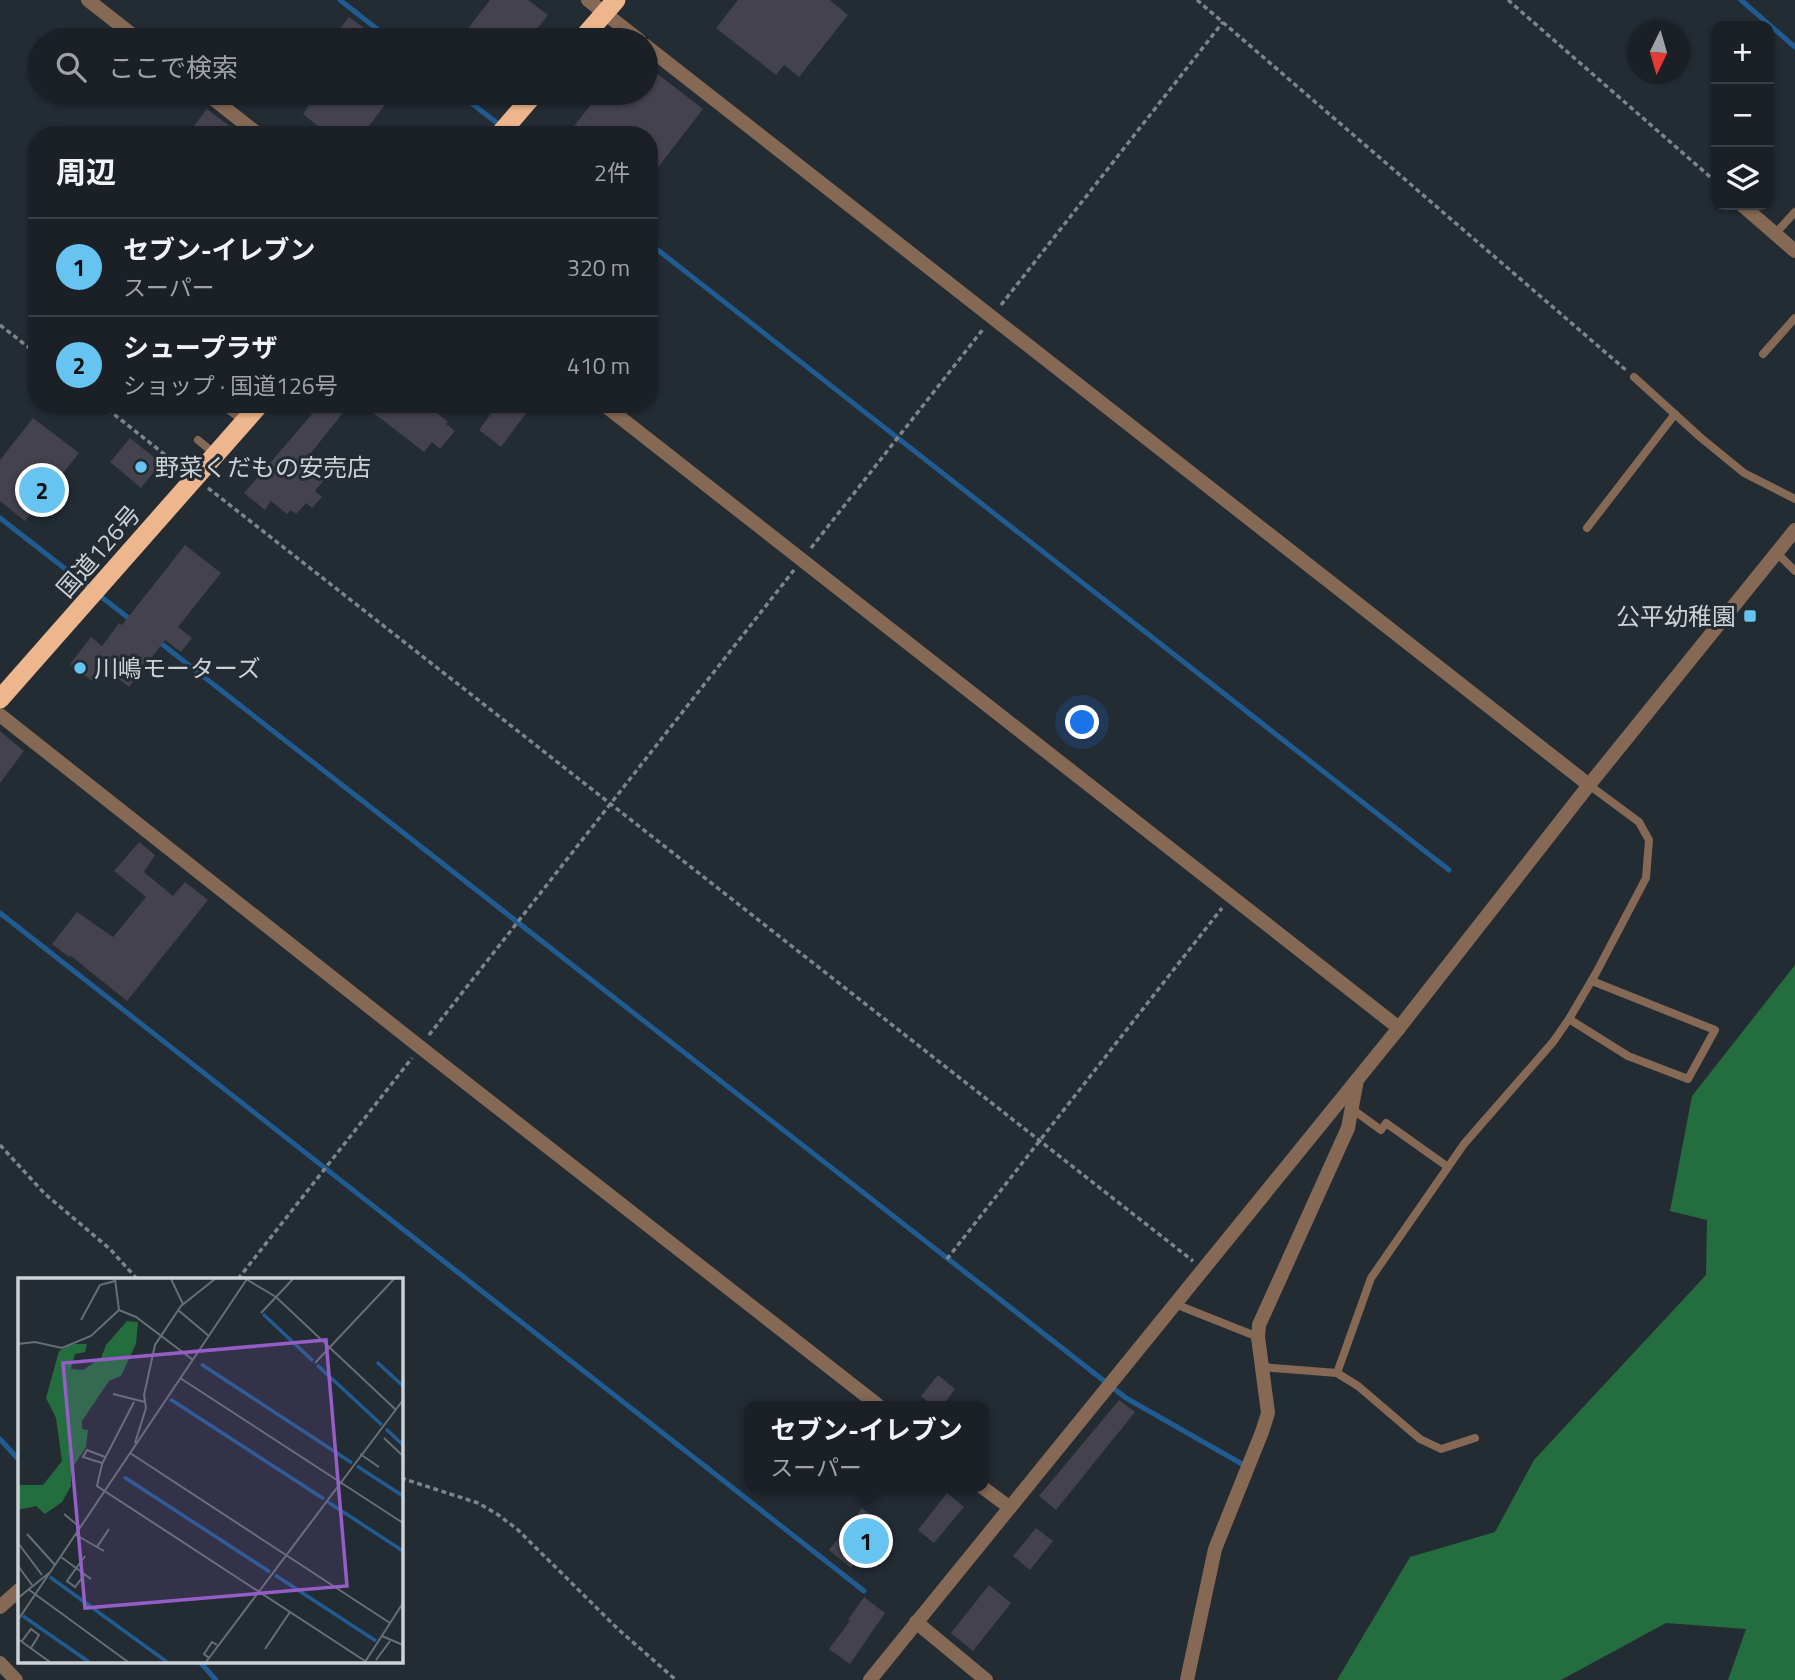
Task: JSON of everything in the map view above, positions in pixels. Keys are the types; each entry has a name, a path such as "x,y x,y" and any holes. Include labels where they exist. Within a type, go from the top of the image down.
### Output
{"highway":[{"path":"592,28 610,7"},
{"path":"507,126 525,105"},
{"name":"国道126号","path":"0,699 252,413"}],"street":[{"path":"88,0 124,28"},
{"path":"588,0 610,7 628,28"},
{"path":"658,55 1589,785"},
{"path":"221,105 248,126"},
{"path":"1748,210 1795,251"},
{"path":"614,413 1399,1028"},
{"path":"870,1680 1399,1028 1589,785 1795,530"},
{"path":"0,715 420,1048 873,1401"},
{"path":"1187,1680 1215,1549 1268,1413 1258,1337 1259,1325 1348,1128 1357,1080"},
{"path":"989,1492 1009,1507"},
{"path":"0,1606 18,1591"},
{"path":"916,1622 986,1680"},
{"path":"0,1662 16,1680"}],"lane":[{"path":"1775,234 1795,212"},
{"path":"1763,354 1795,318"},
{"path":"1634,376 1744,473 1795,499"},
{"path":"233,413 244,422"},
{"path":"1587,528 1675,414"},
{"path":"198,440 216,455"},
{"path":"1777,553 1795,571"},
{"path":"1336,1373 1371,1278 1464,1144 1553,1042 1569,1019 1646,878 1649,840 1639,822 1589,785"},
{"path":"1569,1019 1628,1056 1688,1079 1715,1030 1592,981"},
{"path":"1352,1110 1381,1130 1386,1123 1448,1167"},
{"path":"1175,1304 1258,1337"},
{"path":"1262,1367 1336,1373 1358,1386 1420,1439 1441,1449 1475,1438"}],"path":[{"path":"1198,0 1634,376"},
{"path":"1508,0 1711,178"},
{"path":"239,1278 1223,22"},
{"path":"0,325 28,347"},
{"path":"112,413 1203,1269"},
{"path":"947,1259 1231,897"},
{"path":"0,1145 45,1194 110,1249 136,1278"},
{"path":"402,1478 478,1503 497,1514 517,1529 619,1630 674,1679"}],"green space":[{"path":"1795,965 1795,1680 1728,1680 1746,1629 1666,1623 1561,1680 1337,1680 1410,1557 1495,1532 1534,1460 1706,1275 1707,1220 1670,1211 1692,1096"}],"building":[{"path":"490,0 528,0 548,15 538,28 468,28"},
{"path":"738,0 830,0 848,15 799,77 784,65 776,75 716,28"},
{"path":"349,17 364,28 340,28"},
{"path":"658,74 703,109 658,167 658,126 574,126 591,105 658,105"},
{"path":"309,105 385,105 369,126 318,126 303,114"},
{"path":"207,109 229,126 194,126"},
{"path":"343,413 303,463 324,480 315,491 322,497 312,508 306,503 296,514 291,510 287,514 271,501 265,510 244,493 312,414"},
{"path":"374,413 437,413 455,431 440,449 432,442 424,452"},
{"path":"491,413 526,413 501,447 479,430"},
{"path":"33,418 79,453 25,521 0,501 0,460"},
{"path":"130,438 161,463 141,488 110,462"},
{"path":"185,545 221,573 178,627 192,638 181,652 165,640 129,687 103,667 92,681 70,664 91,637 102,646 119,623 122,625"},
{"path":"0,731 24,751 0,783"},
{"path":"139,842 155,855 144,872 173,896 185,882 208,900 127,1001 52,944 77,912 113,937 146,897 114,871"},
{"path":"938,1375 955,1389 946,1401 927,1401 921,1396"},
{"path":"1119,1400 1135,1412 1056,1510 1039,1496"},
{"path":"947,1493 964,1507 934,1543 918,1530"},
{"path":"862,1508 885,1527 851,1568 829,1550"},
{"path":"1036,1528 1053,1541 1030,1570 1013,1556"},
{"path":"989,1585 1011,1603 973,1651 951,1633"},
{"path":"864,1597 885,1613 850,1664 829,1649"}],"waterway":[{"path":"340,0 376,28"},
{"path":"1741,0 1795,47"},
{"path":"474,105 501,126"},
{"path":"658,250 1449,870"},
{"path":"0,518 131,620"},
{"path":"158,641 1126,1398 1242,1464"},
{"path":"0,913 864,1591"},
{"path":"0,1439 18,1459"},
{"path":"200,1662 216,1680"}],"place":[{"name":"野菜くだもの安売店","path":"141,467"},
{"name":"シュープラザ","path":"42,490"},
{"name":"公平幼稚園","path":"1750,616"},
{"name":"川嶋モーターズ","path":"80,668"},
{"name":"セブン-イレブン","path":"866,1541"}]}
